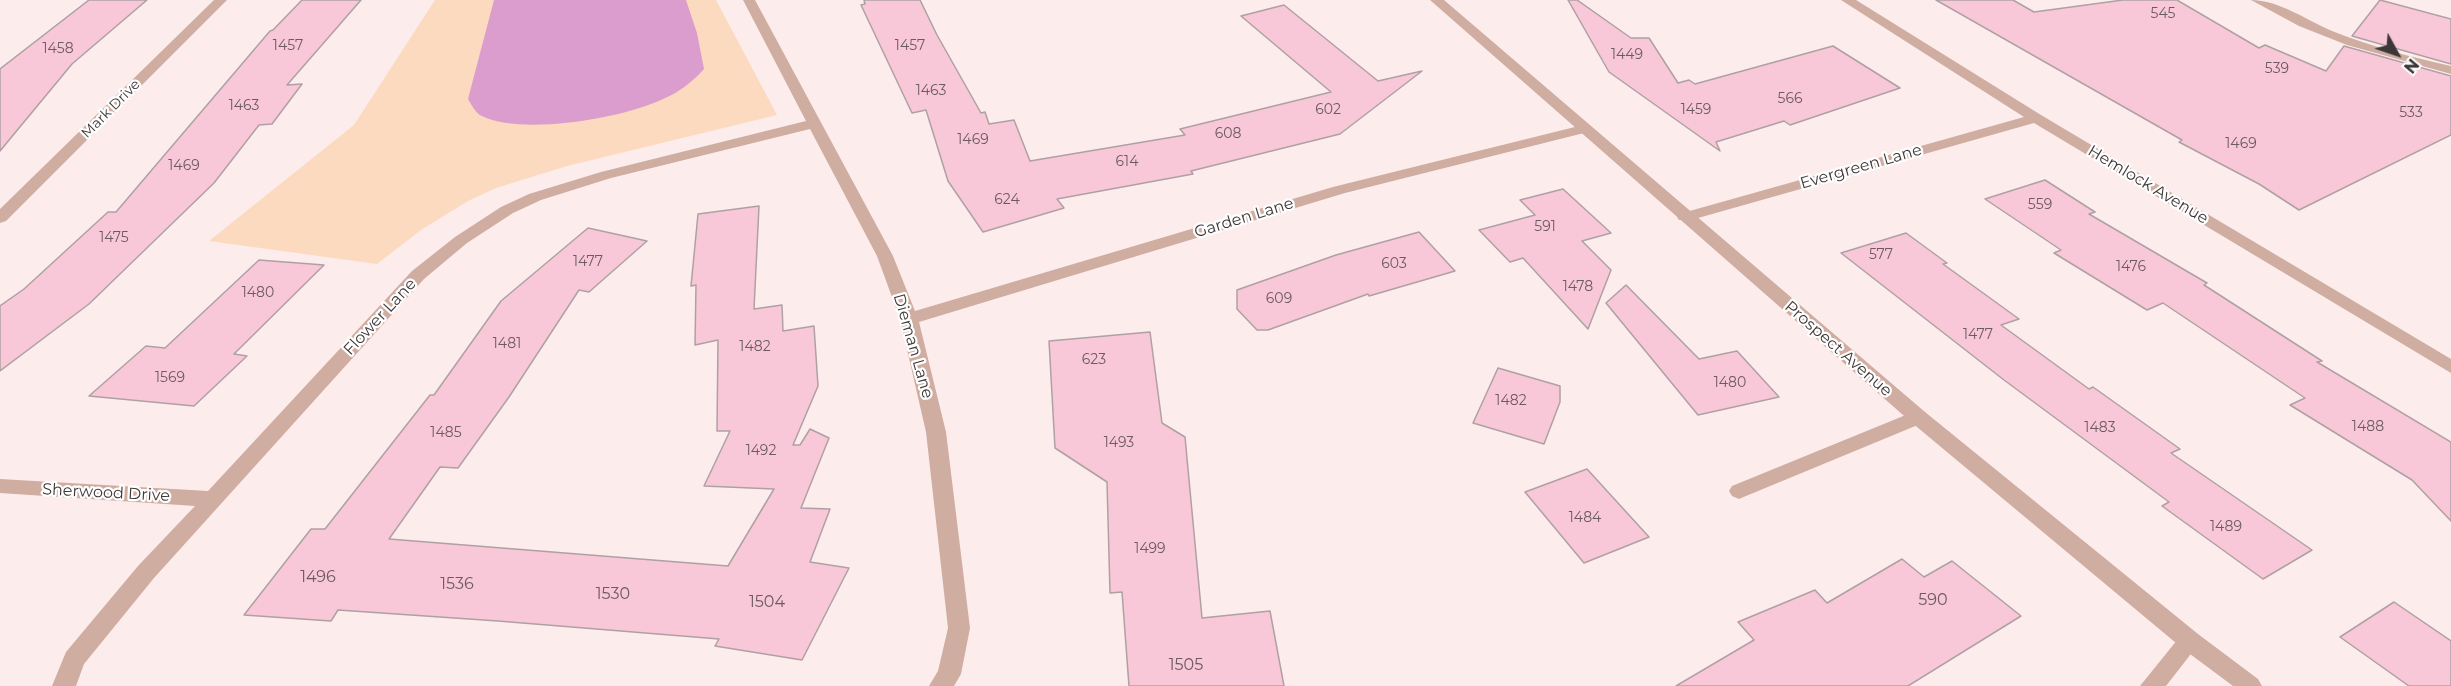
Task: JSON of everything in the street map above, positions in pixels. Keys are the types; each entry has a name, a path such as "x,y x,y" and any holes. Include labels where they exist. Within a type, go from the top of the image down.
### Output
{"street":[{"name":"Mark Drive","path":"0,218 221,0"},
{"name":"Dieman Lane","path":"749,0 885,256 909,319 936,432 959,628 949,674 941,686"},
{"name":"Prospect Avenue","path":"1436,0 1918,417 2190,641 2250,686"},
{"name":"Hemlock Avenue","path":"1848,0 2036,118 2451,367"},
{"path":"2257,0 2306,24 2362,46 2451,70"},
{"name":"Evergreen Lane","path":"1685,217 2036,118"},
{"name":"Flower Lane","path":"64,686 74,659 146,572 418,275 461,240 507,210 535,197 606,175 816,123"},
{"name":"Garden Lane","path":"909,319 1339,190 1583,129"},
{"path":"1739,490 1918,417"},
{"name":"Sherwood Drive","path":"0,486 212,499"},
{"path":"2152,686 2190,641"}],"shaded area":[{"path":"435,0 716,0 777,115 567,166 496,188 468,201 421,230 377,264 209,241 354,125"},
{"path":"494,0 686,0 697,33 704,69 685,86 669,96 624,112 573,122 522,124 500,122 480,115 468,99"}],"building":[{"path":"89,0 147,0 72,64 0,151 0,69"},
{"path":"302,0 361,0 287,85 302,84 272,124 259,125 214,183 89,304 0,371 0,306 24,289 108,212 116,212 270,31"},
{"path":"864,0 920,0 981,113 985,112 989,124 1014,120 1030,161 1185,135 1180,129 1331,92 1241,16 1284,5 1378,81 1422,71 1340,134 1191,171 1193,174 1057,199 1064,208 983,232 948,181 926,110 912,113 861,5 865,4"},
{"path":"1568,0 1577,0 1631,38 1649,38 1678,83 1689,80 1695,84 1833,46 1900,88 1790,125 1784,121 1716,142 1720,151 1609,72"},
{"path":"1936,0 2013,0 2034,12 2123,0 2177,0 2259,48 2265,45 2326,71 2344,46 2451,76 2451,135 2299,210 2259,184 2179,142 2182,140"},
{"path":"2380,0 2451,19 2451,64 2352,36"},
{"path":"2045,180 2095,212 2089,214 2207,283 2204,285 2322,361 2317,362 2451,442 2451,521 2412,480 2290,405 2305,398 2163,303 2147,310 2054,253 2061,250 1985,199"},
{"path":"1563,189 1611,233 1582,241 1611,270 1588,329 1523,258 1510,262 1479,230 1535,215 1520,200"},
{"path":"759,206 754,309 782,305 783,331 814,326 818,386 793,445 800,445 810,429 829,438 801,508 830,509 810,562 849,568 802,660 715,646 719,639 498,621 338,610 331,621 244,615 311,529 325,529 430,395 434,395 501,301 588,228 647,241 589,292 579,290 509,397 458,468 440,467 389,539 728,566 774,489 704,486 730,431 717,431 718,340 695,345 696,285 691,286 698,214"},
{"path":"1419,232 1455,271 1369,296 1368,294 1268,330 1257,330 1237,309 1237,290 1336,255"},
{"path":"1906,233 1947,263 1943,264 2019,319 2001,325 2089,389 2093,387 2180,449 2171,453 2312,550 2263,579 2162,506 2169,502 2004,380 1841,253"},
{"path":"259,260 324,265 234,354 247,356 194,406 89,396 146,346 165,348"},
{"path":"1626,285 1699,359 1737,351 1779,397 1698,415 1606,303"},
{"path":"1150,332 1162,423 1185,437 1202,618 1270,611 1284,686 1129,686 1122,592 1110,593 1107,482 1055,448 1049,341"},
{"path":"1498,368 1560,386 1560,402 1544,444 1473,423"},
{"path":"1587,469 1649,537 1584,563 1525,492"},
{"path":"1902,559 1924,577 1952,561 2021,616 1908,686 1676,686 1754,640 1738,622 1815,590 1827,603"},
{"path":"2394,602 2451,641 2451,686 2409,686 2340,637"}]}
